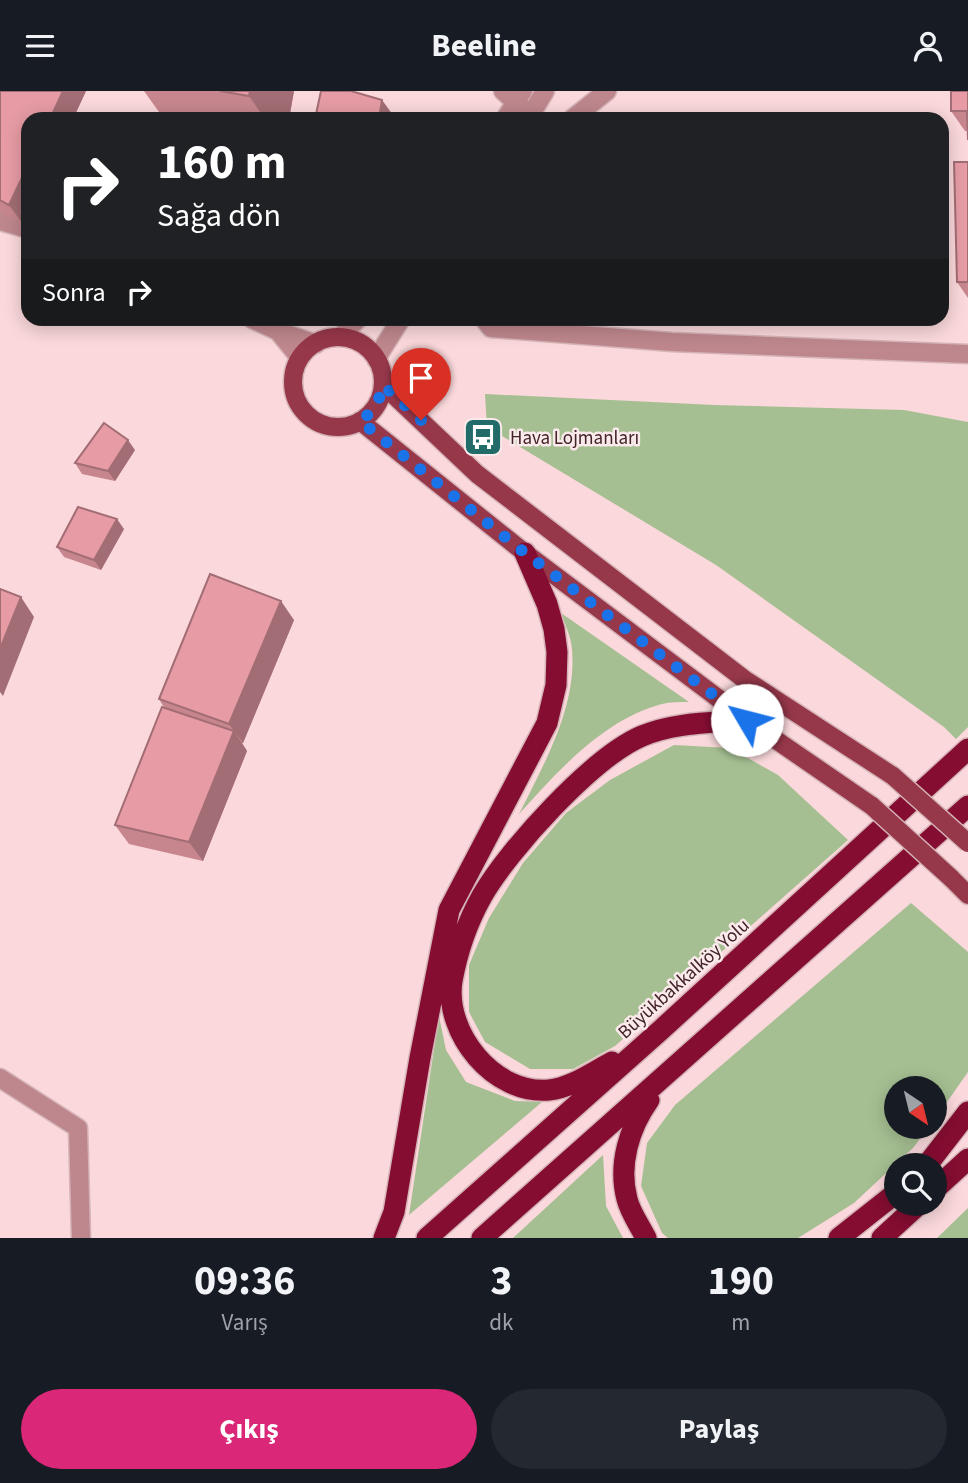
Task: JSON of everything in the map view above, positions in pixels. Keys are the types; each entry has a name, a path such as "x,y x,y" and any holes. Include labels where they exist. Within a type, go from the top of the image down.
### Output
{"highway":[{"path":"384,1238 394,1212 449,910 547,723 556,685 557,652 554,629 547,604 525,553"},
{"path":"644,1044 575,1082 549,1090 522,1087 488,1070 467,1046 454,1016 452,983 461,944 482,897 516,848 576,785 606,758 642,736 689,724 747,720"},
{"name":"Büyükbakkalköy Yolu","path":"427,1238 968,750"},
{"path":"482,1238 968,806"},
{"path":"646,1238 627,1200 624,1160 638,1115 666,1076"},
{"path":"936,1153 968,1112"},
{"path":"947,1178 968,1159"},
{"path":"839,1238 884,1202"},
{"path":"882,1238 906,1216"}],"main road":[{"path":"340,337 368,348 382,371 383,385 380,399 372,412 360,421 332,427 306,414 297,401 293,387 294,372 300,358 316,344 340,337"},
{"path":"383,385 477,474 744,679 893,776 968,843"},
{"path":"360,421 525,553 747,720 872,806 968,895"}],"street":[{"path":"532,112 545,91"},
{"path":"581,112 607,91"},
{"path":"514,95 526,112"},
{"path":"508,112 514,95"},
{"path":"0,221 21,227"},
{"path":"267,326 316,344"},
{"path":"340,337 351,326"},
{"path":"376,359 397,326"},
{"path":"489,326 659,341 968,354"},
{"path":"278,331 300,358"},
{"path":"0,1078 78,1128 81,1238"}],"green space":[{"path":"485,394 714,405 904,410 968,422 968,727 956,739 944,727 716,565 487,427"},
{"path":"561,613 689,702 665,703 621,721 566,764 519,814 557,735 569,692 572,649"},
{"path":"674,745 730,748 778,775 848,840 615,1046 573,1069 530,1069 485,1042 469,1012 469,965 489,918 523,863 566,813 610,780"},
{"path":"911,903 968,952 968,1072 947,1102 947,1076 884,1076 884,1139 920,1139 908,1153 884,1153 884,1175 854,1203 798,1238 668,1238 662,1233 641,1186 647,1143 675,1105"},
{"path":"439,1016 446,1050 466,1082 515,1101 542,1102 409,1215"},
{"path":"603,1155 606,1206 623,1238 513,1238"},
{"path":"968,1208 968,1238 937,1238"}],"building":[{"path":"0,91 63,91 53,112 21,112 21,180 9,205 0,200"},
{"path":"220,91 250,91 249,96"},
{"path":"321,91 351,91 382,100 380,112 316,112"},
{"path":"951,91 968,91 968,140 967,111 951,111"},
{"path":"954,162 968,162 968,282 957,282"},
{"path":"104,423 128,440 108,471 75,463"},
{"path":"78,507 117,519 94,560 57,547"},
{"path":"210,574 281,601 229,724 159,699"},
{"path":"0,589 21,597 0,649"},
{"path":"162,707 234,731 189,842 115,825"}],"place":[{"name":"Hava Lojmanları","path":"483,437"}],"route":[{"path":"421,420 383,385 380,399 372,412 360,421 525,553 747,720"}]}
